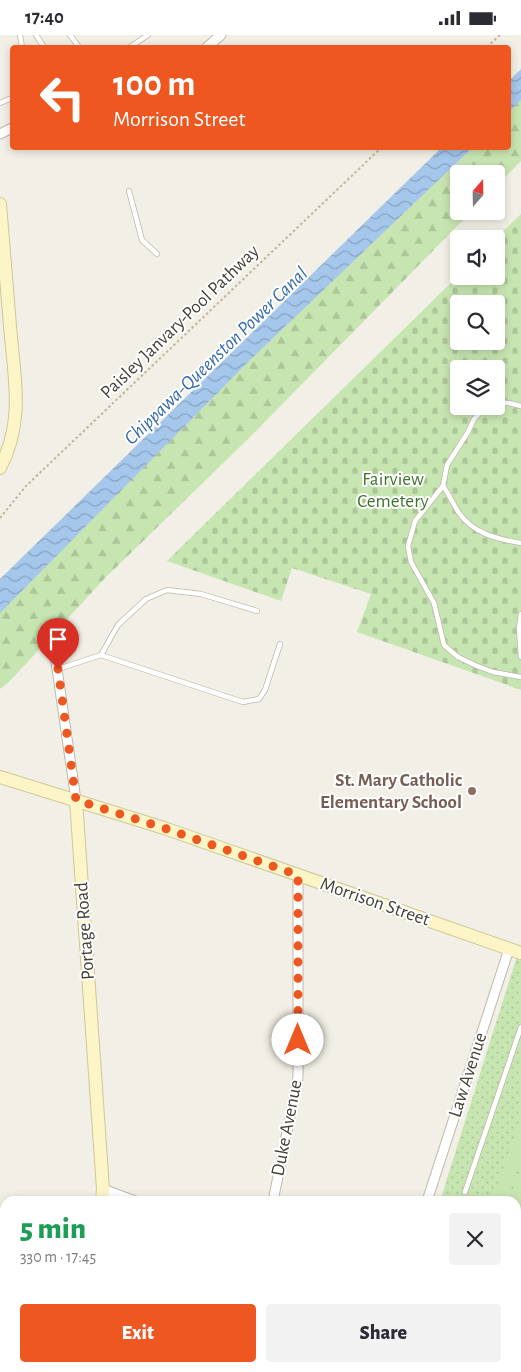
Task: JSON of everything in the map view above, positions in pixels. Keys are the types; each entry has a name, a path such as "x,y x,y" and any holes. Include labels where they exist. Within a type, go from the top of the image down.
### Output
{"street":[{"path":"209,45 221,35"},
{"path":"0,204 8,327 16,383 16,414 5,441 0,468"},
{"name":"Portage Road","path":"57,666 76,800 102,1195"},
{"name":"Morrison Street","path":"0,777 164,828 515,951"},
{"name":"Duke Avenue","path":"274,1196 298,1077 298,875"},
{"name":"Law Avenue","path":"429,1196 515,951"}],"lane":[{"path":"133,45 148,35"},
{"path":"129,191 142,240 157,254"},
{"path":"505,403 521,406"},
{"path":"478,415 474,419 447,465 442,486 415,521 408,546 411,562 434,603 444,645 458,657 477,666 493,672 521,677"},
{"path":"442,486 466,522 478,531 496,538 521,543"},
{"path":"100,655 118,625 146,599 167,590 201,594 257,611"},
{"path":"521,614 519,628 521,657"},
{"path":"57,666 100,655 243,702 259,699 265,690 280,644"},
{"path":"465,1192 521,1027"}],"path":[{"path":"489,45 500,35"},
{"name":"Paisley Janvary-Pool Pathway","path":"0,519 26,486 379,150"}],"green space":[{"path":"521,92 521,161 505,177 505,165 450,165 450,220 463,220 453,230 450,230 450,233 247,440 106,577 9,682 0,689 0,600 462,150 511,150 511,102"},
{"name":"Fairview Cemetery","path":"521,214 521,690 357,632 371,594 292,568 281,601 167,561 450,284 505,285 504,230"},
{"path":"517,956 521,958 521,1196 442,1196"},
{"path":"521,1118 521,1158 508,1196 494,1196"},
{"path":"521,1171 521,1196 512,1196"}],"water":[{"path":"521,69 521,100 511,110 511,79"},
{"name":"Chippawa-Queenston Power Canal","path":"439,150 470,150 454,165 450,165 450,169 250,360 0,613 0,579"}],"place":[{"name":"St. Mary Catholic Elementary School","path":"472,791"}],"route":[{"path":"58,669 76,800 164,828 298,875 298,1040"}]}
